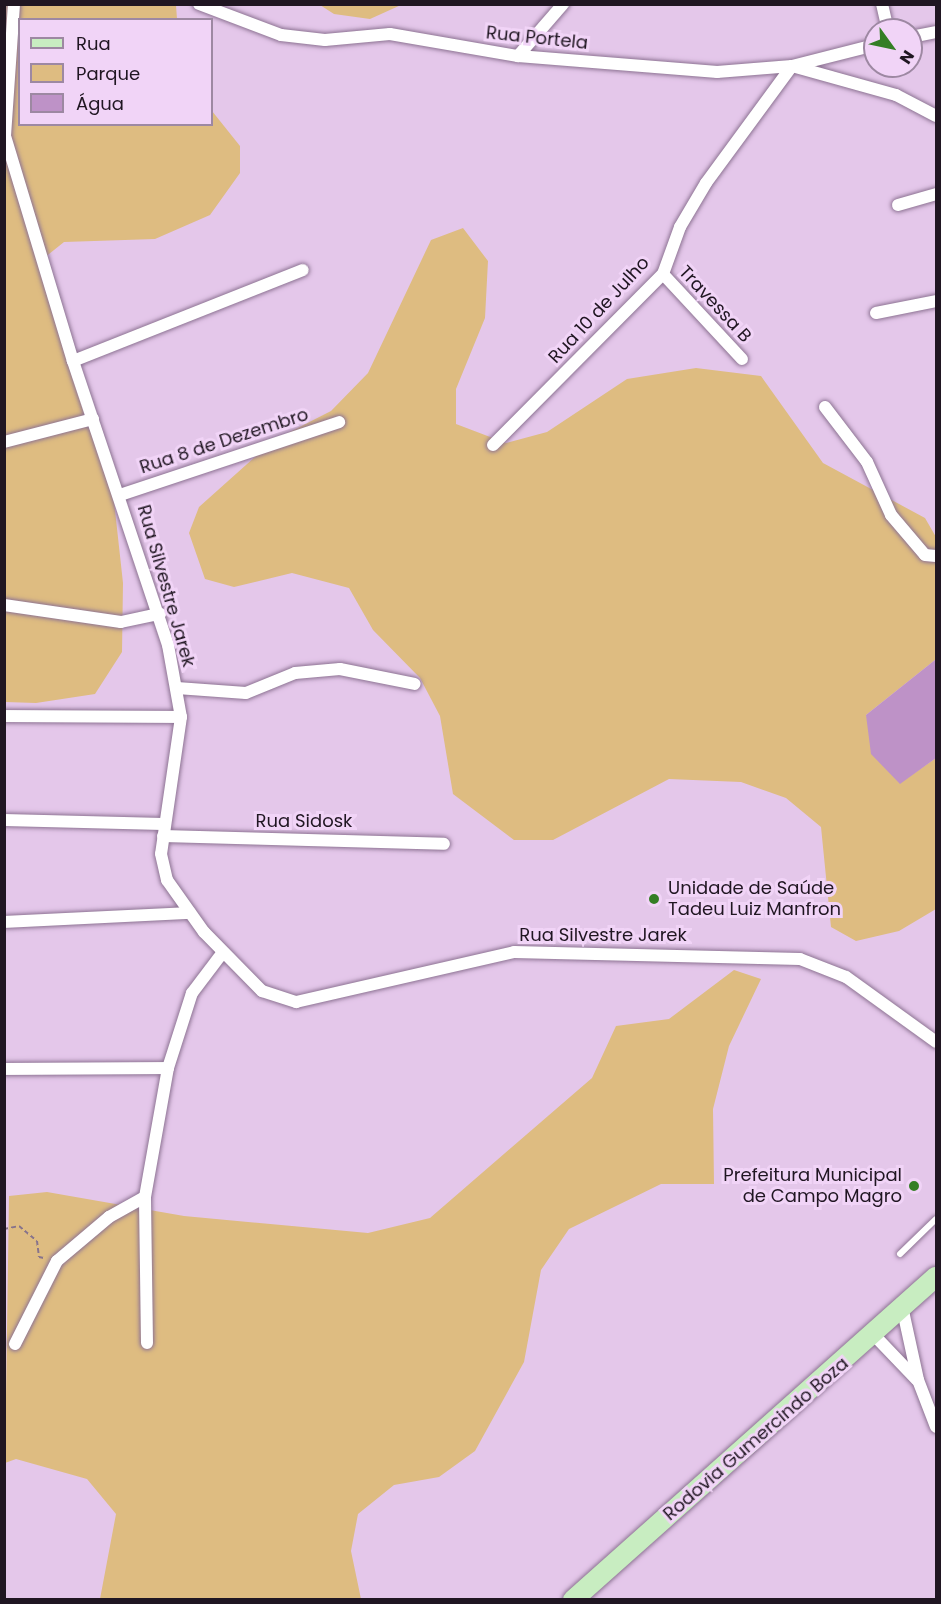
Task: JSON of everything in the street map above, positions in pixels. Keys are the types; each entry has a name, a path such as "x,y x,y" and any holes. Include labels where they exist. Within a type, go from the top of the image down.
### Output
{"main road":[{"name":"Rodovia Gumercindo Boza","path":"573,1599 903,1311 936,1277"}],"street":[{"name":"Rua Portela","path":"199,4 281,34 326,40 390,34 518,56 717,72 792,66 863,48"},
{"path":"518,56 563,4"},
{"name":"Rua Silvestre Jarek","path":"11,12 5,135 73,361 160,614 177,688 181,717 163,830 167,880 189,913 223,952 262,991 296,1002 514,952 800,959 846,977 936,1042"},
{"path":"792,66 896,95 936,116"},
{"name":"Rua 10 de Julho","path":"493,445 663,274 680,227 706,183 792,66"},
{"path":"897,205 936,194"},
{"path":"73,361 303,270"},
{"name":"Travessa B","path":"663,274 742,359"},
{"path":"876,313 936,302"},
{"path":"825,407 867,462 891,515 925,555 936,556"},
{"path":"4,442 93,419"},
{"name":"Rua 8 de Dezembro","path":"120,495 339,422"},
{"path":"4,605 121,622 160,614"},
{"path":"177,688 246,693 295,673 340,669 415,684"},
{"path":"4,716 181,717"},
{"name":"Rua Sidosk","path":"4,820 444,844"},
{"path":"4,922 189,913"},
{"path":"147,1343 145,1197 168,1068 192,993 223,952"},
{"path":"4,1069 168,1068"},
{"path":"15,1344 57,1261 109,1217 145,1197"},
{"path":"903,1311 918,1380 936,1427"},
{"path":"874,1335 918,1380"}],"lane":[{"path":"900,1254 936,1218"}],"path":[{"path":"4,1229 20,1226 37,1241 39,1257 57,1261"}],"green space":[{"path":"5,5 176,5 177,18 18,18 18,126 213,126 213,112 240,146 240,173 210,215 155,239 64,242 44,258 112,483 123,583 122,652 95,694 36,703 5,702"},
{"path":"320,5 401,5 370,19 334,14"},
{"path":"463,228 488,261 485,318 456,389 456,424 506,443 547,432 627,379 696,368 761,376 823,463 925,518 936,537 935,660 866,715 900,783 936,758 936,909 899,931 856,941 831,927 821,827 786,798 741,782 669,779 553,840 514,840 453,794 440,716 420,678 373,630 349,588 292,573 234,587 205,579 189,533 199,507 274,440 331,411 368,373 431,240"},
{"path":"734,970 761,979 729,1046 713,1109 714,1184 661,1184 569,1229 541,1270 524,1362 475,1451 439,1477 394,1485 358,1514 351,1551 361,1599 100,1599 116,1514 87,1479 16,1459 5,1463 9,1196 47,1192 184,1216 368,1233 430,1218 592,1078 616,1026 669,1019"}],"water":[{"path":"936,617 936,758 900,784 871,754 866,715 935,660"}],"place":[{"name":"Unidade de Saúde Tadeu Luiz Manfron","path":"654,899"},
{"name":"Prefeitura Municipal de Campo Magro","path":"914,1186"}]}
